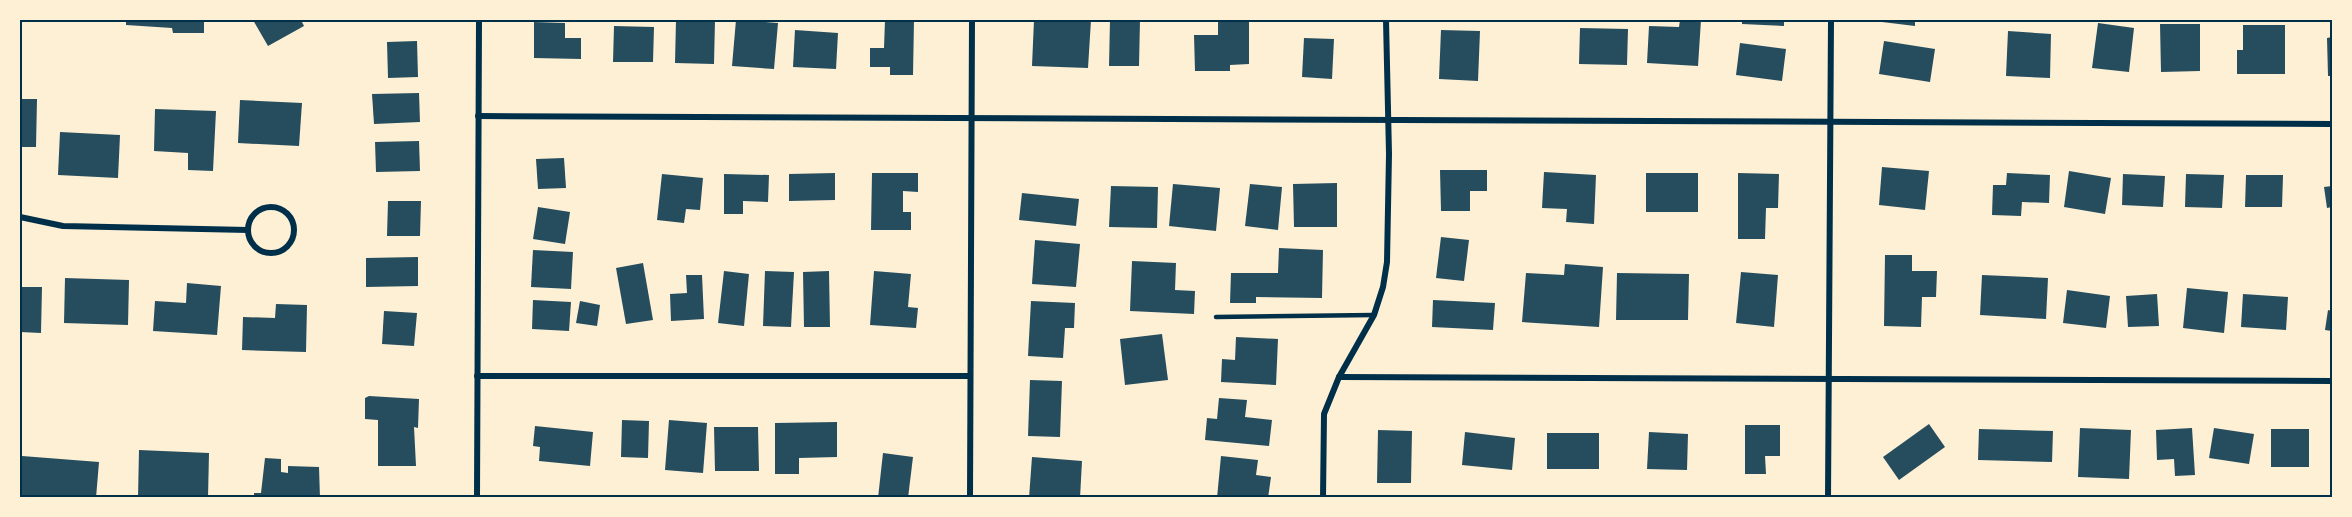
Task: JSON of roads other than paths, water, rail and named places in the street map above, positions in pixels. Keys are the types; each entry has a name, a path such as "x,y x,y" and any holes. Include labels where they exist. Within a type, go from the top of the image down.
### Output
{"street":[{"path":"477,498 479,20"},
{"path":"970,498 972,20"},
{"path":"1323,498 1323,422 1328,402 1374,315 1381,295 1387,262 1389,154 1386,120 1386,20"},
{"path":"1828,498 1831,20"},
{"path":"478,116 2332,124"},
{"path":"271,207 284,211 294,228 294,235 285,248 271,253 264,252 253,243 248,230 258,212 271,207"},
{"path":"20,217 63,226 248,230"},
{"path":"477,376 970,376"},
{"path":"1340,377 2332,381"}],"lane":[{"path":"1216,317 1374,315"}]}
